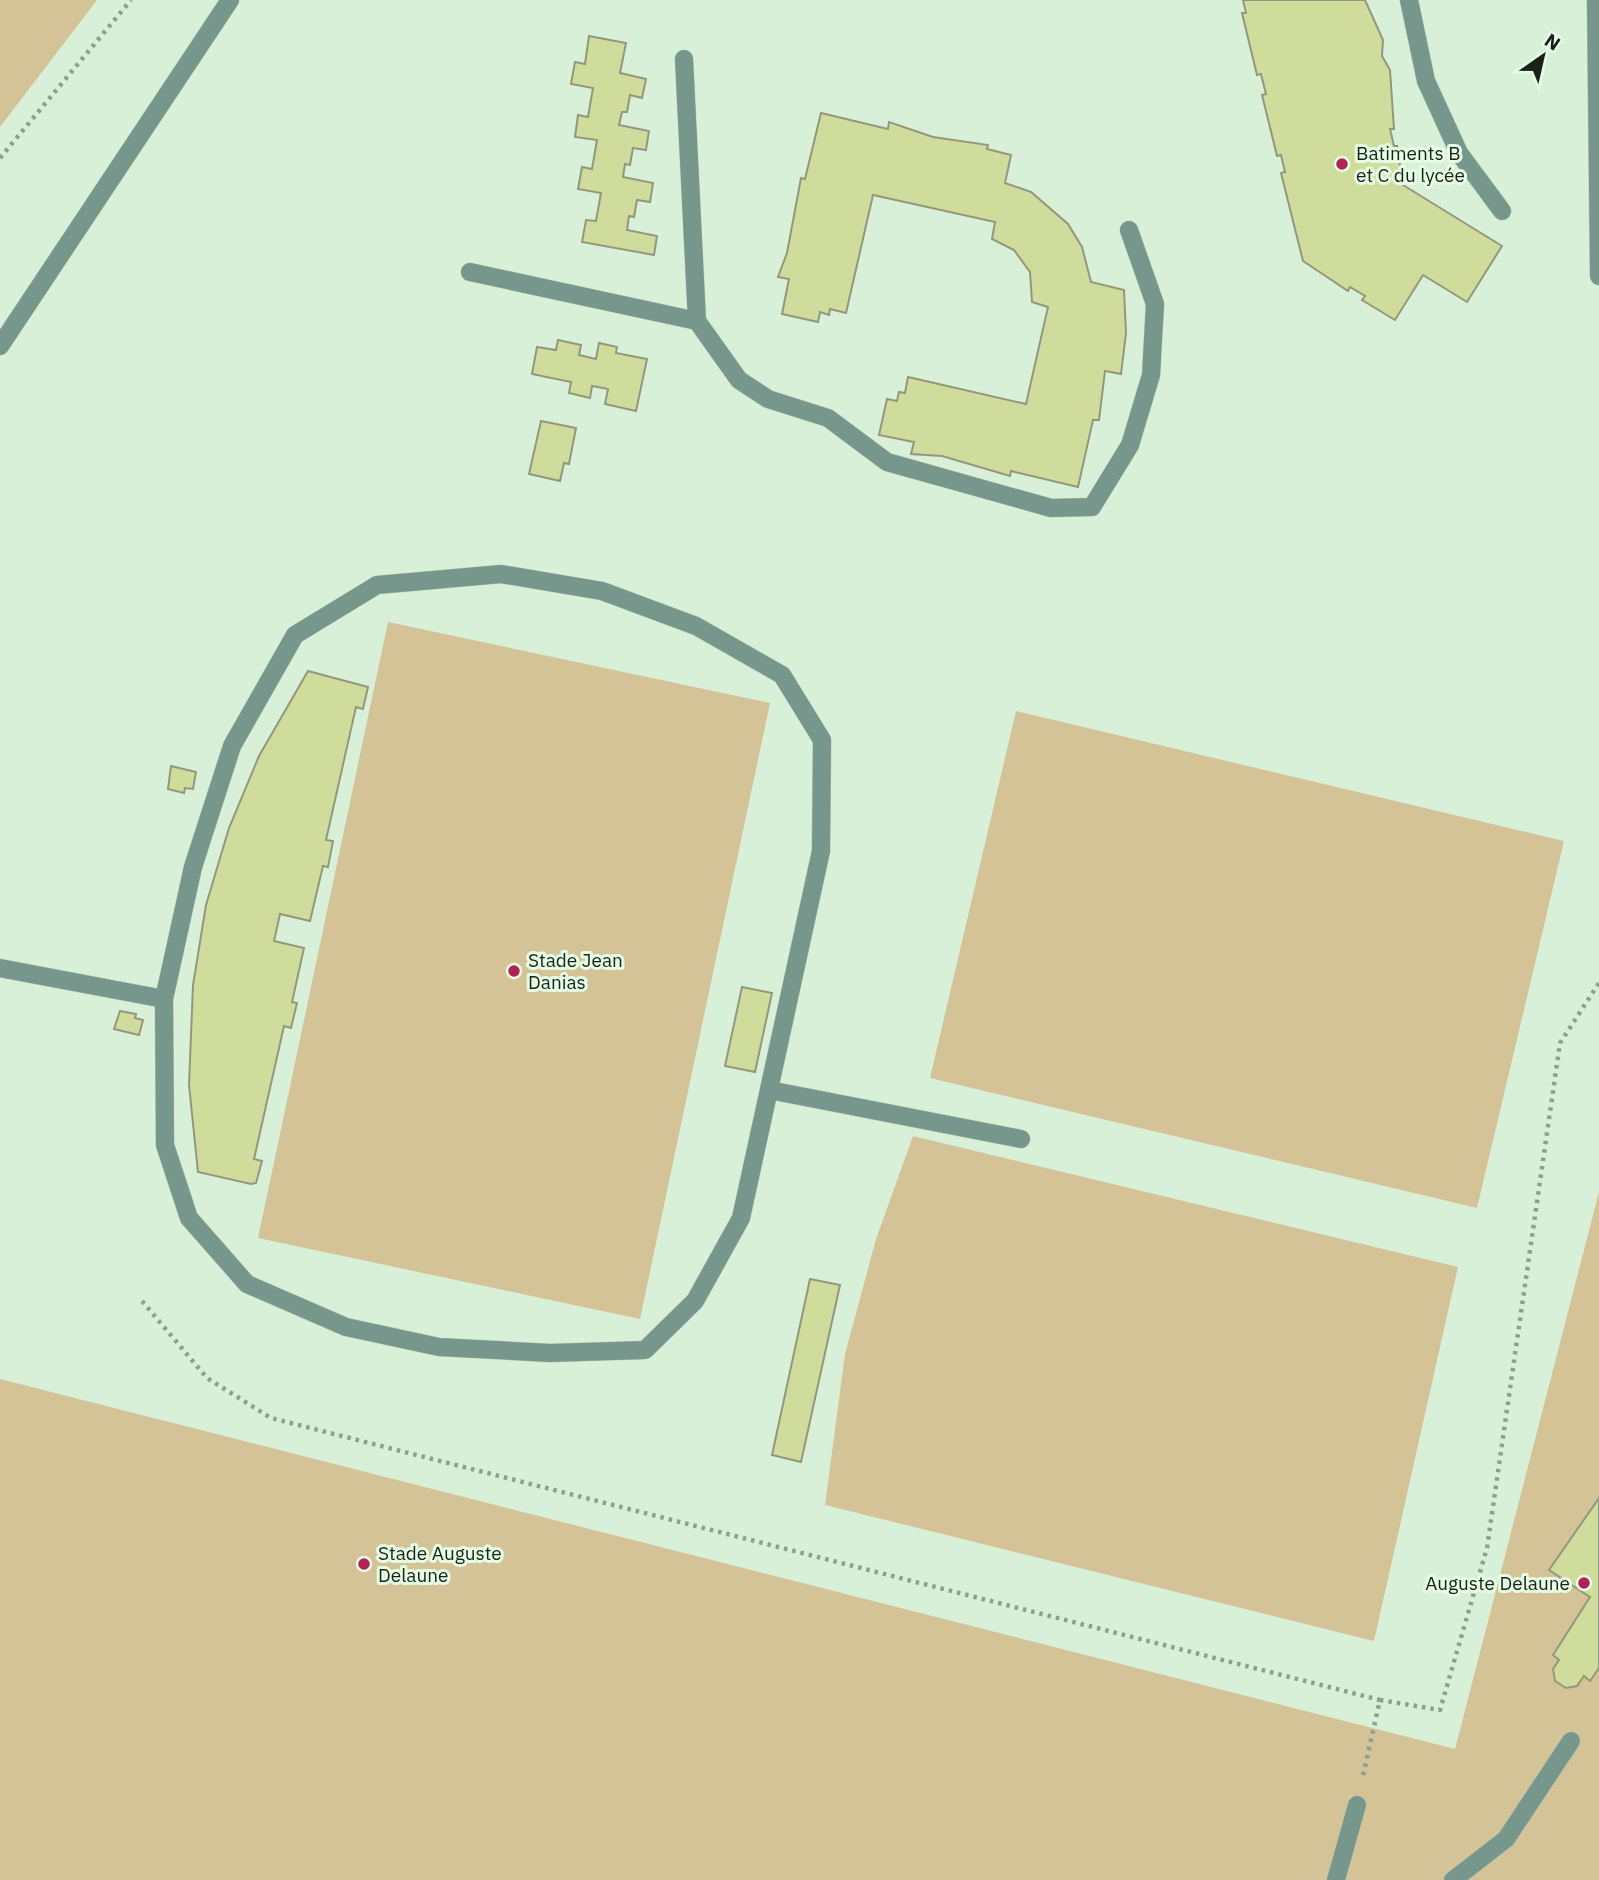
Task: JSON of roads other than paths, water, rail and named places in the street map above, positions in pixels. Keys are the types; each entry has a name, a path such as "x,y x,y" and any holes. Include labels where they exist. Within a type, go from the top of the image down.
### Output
{"lane":[{"path":"0,346 230,0"},
{"path":"1409,0 1426,81 1459,153 1502,211"},
{"path":"1596,0 1599,276"},
{"path":"684,59 697,321 739,380 768,399 828,418 887,462 1051,508 1092,507 1130,445 1151,375 1155,304 1129,230"},
{"path":"470,272 697,321"},
{"path":"501,574 602,591 696,626 782,675 822,740 821,851 741,1218 695,1301 645,1350 550,1353 439,1347 346,1327 247,1284 189,1218 165,1145 164,999 192,867 232,746 295,635 377,585 501,574"},
{"path":"0,968 164,999"},
{"path":"769,1090 1021,1139"},
{"path":"1453,1880 1506,1839 1571,1741"},
{"path":"1336,1880 1357,1805"}],"place":[{"name":"Batiments B et C du lycée","path":"1342,164"},
{"name":"Stade Jean Danias","path":"514,971"},
{"name":"Stade Auguste Delaune","path":"364,1564"},
{"name":"Auguste Delaune","path":"1584,1583"}]}
